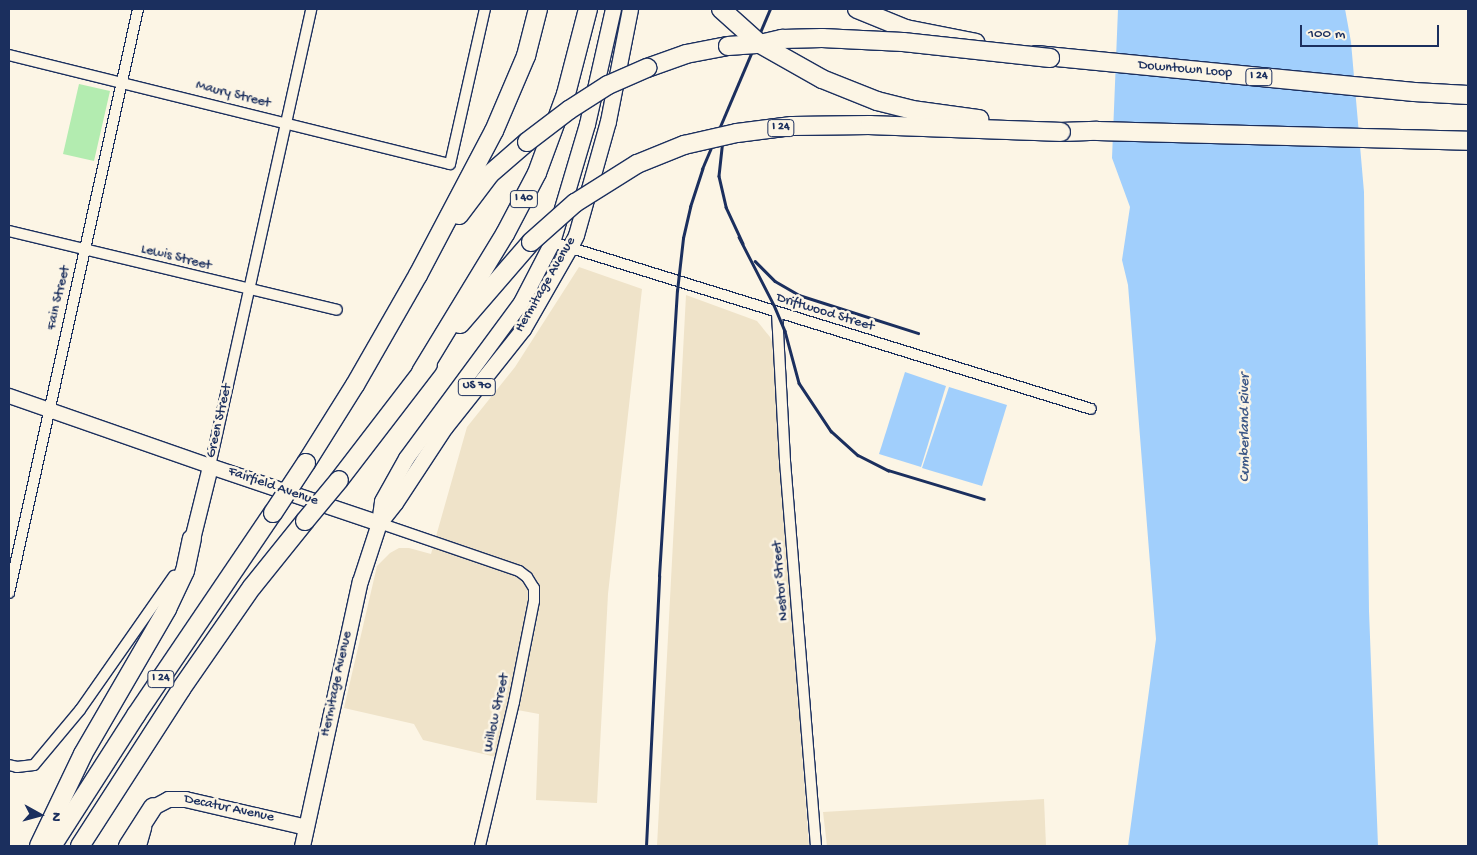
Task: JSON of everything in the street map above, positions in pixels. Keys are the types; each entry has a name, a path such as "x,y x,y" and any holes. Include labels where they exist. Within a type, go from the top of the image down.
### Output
{"highway":[{"path":"418,276 494,131 526,56 538,9"},
{"name":"I 40","path":"421,372 505,234 537,173 566,94 588,9"},
{"path":"721,9 766,48 822,79 856,93 912,110 1061,132"},
{"path":"857,9 906,29 1050,58"},
{"name":"I 24","path":"52,846 142,707 306,463 355,385 418,276 490,174 527,142 569,110 608,86 647,68 686,54 728,46 760,44 782,39 822,38 903,42 1050,58"},
{"name":"Downtown Loop","path":"1050,58 1468,95"},
{"name":"I 24","path":"80,846 181,689 252,587 487,290 531,242 575,203 637,164 684,145 737,133 792,126 870,125 1061,132 1097,131 1468,141"},
{"path":"39,846 83,754 167,609 185,571 192,539"},
{"path":"128,846 153,807"}],"main road":[{"name":"Hermitage Avenue","path":"302,846 360,581 379,523 382,501 406,458 521,302 552,242 587,124 612,9"},
{"name":"Hermitage Avenue","path":"379,523 395,503 445,427 523,328 576,235 608,121 630,9"},
{"name":"Fairfield Avenue","path":"210,466 379,523"},
{"name":"Green Street","path":"192,539 210,466"},
{"name":"Decatur Avenue","path":"153,807 168,799 185,798 306,827"}],"street":[{"name":"Fain Street","path":"9,593 138,9"},
{"name":"Green Street","path":"210,466 311,9"},
{"name":"Maury Street","path":"9,55 450,164 485,9"},
{"name":"Lewis Street","path":"9,231 249,291 337,310"},
{"name":"Driftwood Street","path":"552,242 1091,409"},
{"name":"Nestor Street","path":"778,313 785,461 816,846"},
{"name":"Fairfield Avenue","path":"9,396 49,408 210,466"},
{"name":"Fairfield Avenue","path":"379,523 519,570 527,576 532,585"},
{"name":"Green Street","path":"9,765 34,764 80,710 171,582 192,539"},
{"name":"Willow Street","path":"480,846 514,702 534,601 532,585"},
{"path":"141,846 153,807"}],"shaded area":[{"path":"579,267 642,289 608,594 597,803 536,800 539,714 507,708 496,757 423,740 414,724 344,708 377,566 390,553 399,548 409,548 431,554 467,427 515,367"},
{"path":"686,295 757,321 772,342 809,846 657,846"},
{"path":"1044,799 1046,846 827,846 823,812"}],"green space":[{"path":"79,84 110,91 94,161 63,154"}],"water":[{"name":"Cumberland River","path":"1118,9 1345,9 1351,42 1364,192 1369,611 1378,846 1128,846 1156,639 1128,285 1122,260 1130,207 1112,158"},
{"path":"905,372 946,386 921,467 879,454"},
{"path":"949,387 1007,405 982,486 922,468"}],"railway":[{"path":"646,846 659,576 677,291 683,238 702,169 770,9"},
{"path":"724,130 719,176 726,207 743,243"},
{"path":"739,237 774,305 785,331 799,383 831,431 858,455 888,470 984,499"},
{"path":"755,261 775,281 799,295 918,333"}]}
